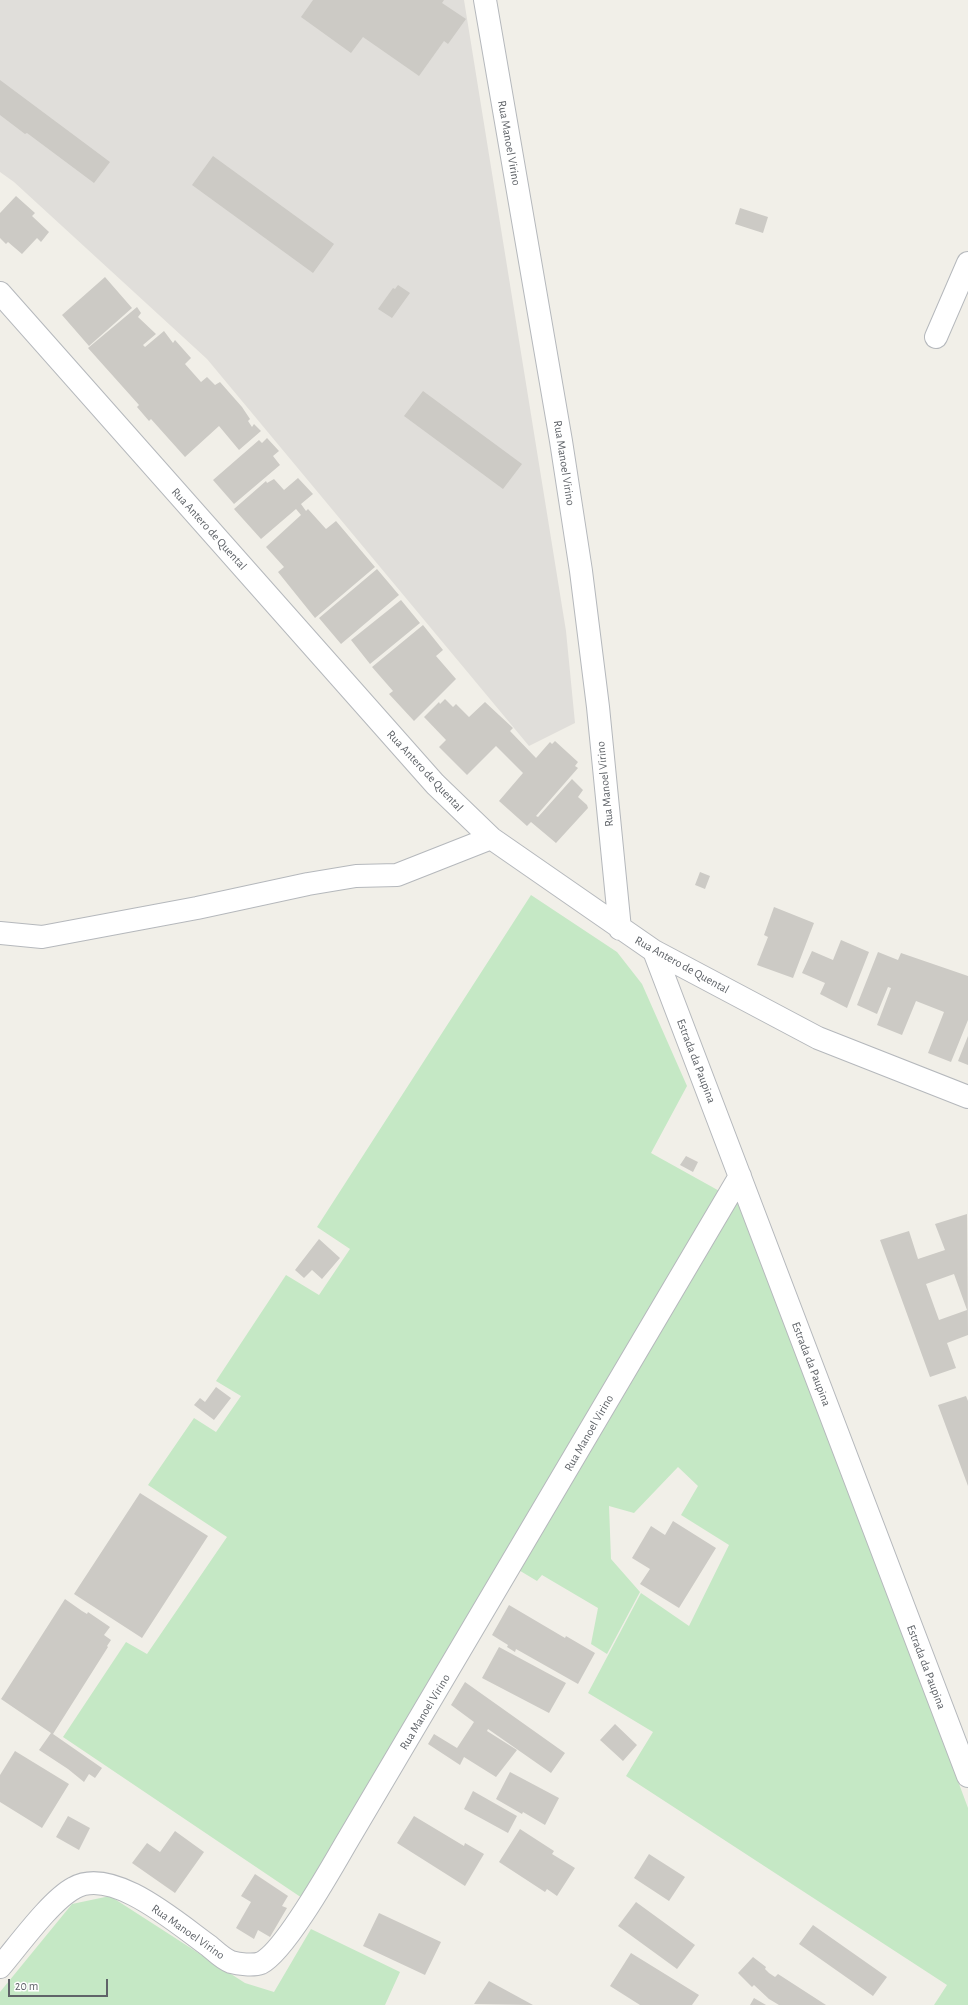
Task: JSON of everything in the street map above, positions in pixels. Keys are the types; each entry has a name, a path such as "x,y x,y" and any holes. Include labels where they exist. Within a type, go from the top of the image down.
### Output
{"street":[{"name":"Rua Manoel Virino","path":"485,0 561,441 581,571 598,707 620,929"},
{"path":"936,337 968,262"},
{"name":"Rua Antero de Quental","path":"0,293 435,784 491,838 620,929 654,951 818,1038 968,1097"},
{"path":"0,933 42,937 197,908 308,884 356,876 397,875 491,838"},
{"name":"Estrada da Paupina","path":"654,951 968,1776"},
{"name":"Rua Manoel Virino","path":"0,1967 61,1897 74,1887 87,1883 106,1883 122,1888 162,1912 230,1961 245,1964 260,1963 275,1953 310,1902 346,1843 740,1176"}],"shaded area":[{"path":"0,0 464,0 566,631 575,723 529,746 207,359 14,182 0,172"}],"green space":[{"path":"531,895 617,952 642,984 687,1086 651,1153 723,1193 305,1900 63,1737 126,1642 147,1654 227,1537 148,1485 194,1418 216,1432 241,1396 216,1381 286,1275 319,1295 350,1249 317,1227"},
{"path":"740,1195 968,1808 968,2005 934,2005 947,1985 626,1776 653,1732 588,1693 641,1593 689,1626 729,1545 681,1515 698,1486 678,1467 634,1513 609,1506 611,1559 640,1592 607,1654 591,1644 598,1608 542,1575 537,1581 517,1569"},
{"path":"110,1896 245,1983 274,1992 311,1929 400,1972 385,2005 0,2005 0,1992 72,1904"}],"building":[{"path":"313,0 444,0 442,3 466,19 448,44 444,41 419,76 363,37 351,53 301,17"},
{"path":"0,80 110,162 94,183 27,133 25,134 0,115"},
{"path":"213,156 334,244 313,273 192,185"},
{"path":"16,196 35,213 32,216 49,232 41,242 37,238 22,254 8,242 6,244 0,238 0,213"},
{"path":"740,208 768,217 763,233 735,224"},
{"path":"105,277 132,308 89,346 62,315"},
{"path":"398,285 410,293 392,318 378,309 393,288 395,289"},
{"path":"137,307 141,313 138,317 156,334 143,345 145,347 164,331 173,343 175,340 191,358 185,364 201,382 207,377 215,385 220,382 242,407 250,419 248,421 252,427 254,424 261,431 239,450 219,426 185,457 151,419 149,421 137,407 139,405 88,348"},
{"path":"423,391 522,464 503,489 404,416"},
{"path":"267,438 279,451 273,456 280,465 234,504 213,480 259,440 262,443"},
{"path":"298,478 313,494 301,504 306,511 308,509 326,529 336,521 375,567 315,618 278,572 284,567 266,547 301,515 296,509 261,539 234,509 266,481 267,483 274,479 284,490"},
{"path":"377,569 399,595 341,644 319,618"},
{"path":"401,600 420,623 370,664 351,640"},
{"path":"423,625 443,650 436,656 456,679 414,721 389,694 393,691 372,667"},
{"path":"445,699 453,707 456,704 469,717 485,702 513,728 510,731 536,758 550,742 552,744 555,741 578,762 575,766 578,768 536,816 538,817 572,779 583,790 578,797 587,805 588,808 556,843 531,822 527,826 499,801 523,773 496,746 467,775 439,747 446,740 424,717 439,702 440,704"},
{"path":"700,872 710,876 705,889 695,885"},
{"path":"774,907 814,923 793,978 757,965 768,937 764,935"},
{"path":"841,940 869,952 847,1008 820,994 825,983 802,973 812,951 833,960"},
{"path":"878,952 898,960 901,953 968,976 968,1020 951,1062 928,1053 944,1012 916,1001 902,1035 877,1025 891,988 888,987 877,1014 857,1005"},
{"path":"968,1036 968,1065 958,1061"},
{"path":"686,1156 698,1162 693,1172 680,1165"},
{"path":"967,1214 968,1335 947,1343 956,1368 930,1377 880,1240 909,1231 918,1259 945,1250 935,1224","holes":["954,1274 967,1310 939,1320 926,1284"]},
{"path":"319,1239 340,1258 322,1279 312,1270 304,1278 295,1270"},
{"path":"216,1387 231,1398 214,1420 194,1405 200,1398 205,1402"},
{"path":"966,1396 968,1401 968,1486 938,1405"},
{"path":"140,1493 208,1536 142,1638 74,1594"},
{"path":"673,1521 716,1548 679,1608 640,1584 650,1569 632,1558 651,1526 665,1535"},
{"path":"65,1599 82,1611 87,1614 88,1612 110,1627 104,1635 111,1640 107,1646 108,1647 53,1734 102,1768 95,1778 89,1774 84,1782 68,1769 39,1750 51,1733 1,1699"},
{"path":"509,1605 565,1638 566,1636 595,1653 578,1684 516,1649 515,1652 507,1647 508,1645 492,1635"},
{"path":"499,1647 566,1683 549,1713 482,1678"},
{"path":"465,1682 565,1753 551,1773 488,1729 487,1731 517,1750 496,1777 464,1757 460,1765 428,1744 434,1734 457,1748 474,1722 451,1705"},
{"path":"615,1724 637,1745 623,1761 600,1740"},
{"path":"15,1751 69,1784 42,1828 0,1802 0,1775"},
{"path":"510,1772 559,1798 545,1825 496,1799"},
{"path":"473,1791 517,1816 508,1833 464,1809"},
{"path":"68,1816 90,1828 79,1850 56,1837"},
{"path":"414,1816 464,1846 465,1843 484,1854 465,1886 397,1843"},
{"path":"520,1829 554,1851 552,1854 575,1868 557,1896 547,1889 545,1892 499,1862"},
{"path":"175,1831 204,1852 175,1893 132,1863 147,1843 160,1852"},
{"path":"649,1854 685,1877 669,1901 634,1878"},
{"path":"255,1874 288,1896 282,1906 287,1908 270,1937 258,1930 254,1939 236,1928 251,1902 241,1896"},
{"path":"636,1902 695,1945 677,1969 618,1926"},
{"path":"379,1913 441,1942 425,1975 363,1946"},
{"path":"813,1925 887,1977 873,1996 799,1944"},
{"path":"631,1953 699,1995 692,2005 640,2005 610,1986"},
{"path":"753,1957 766,1967 765,1969 775,1977 778,1974 826,2005 779,2005 769,1999 754,1985 752,1987 738,1973"},
{"path":"489,1981 533,2005 474,2004"},
{"path":"754,1998 766,2005 750,2005"}]}
